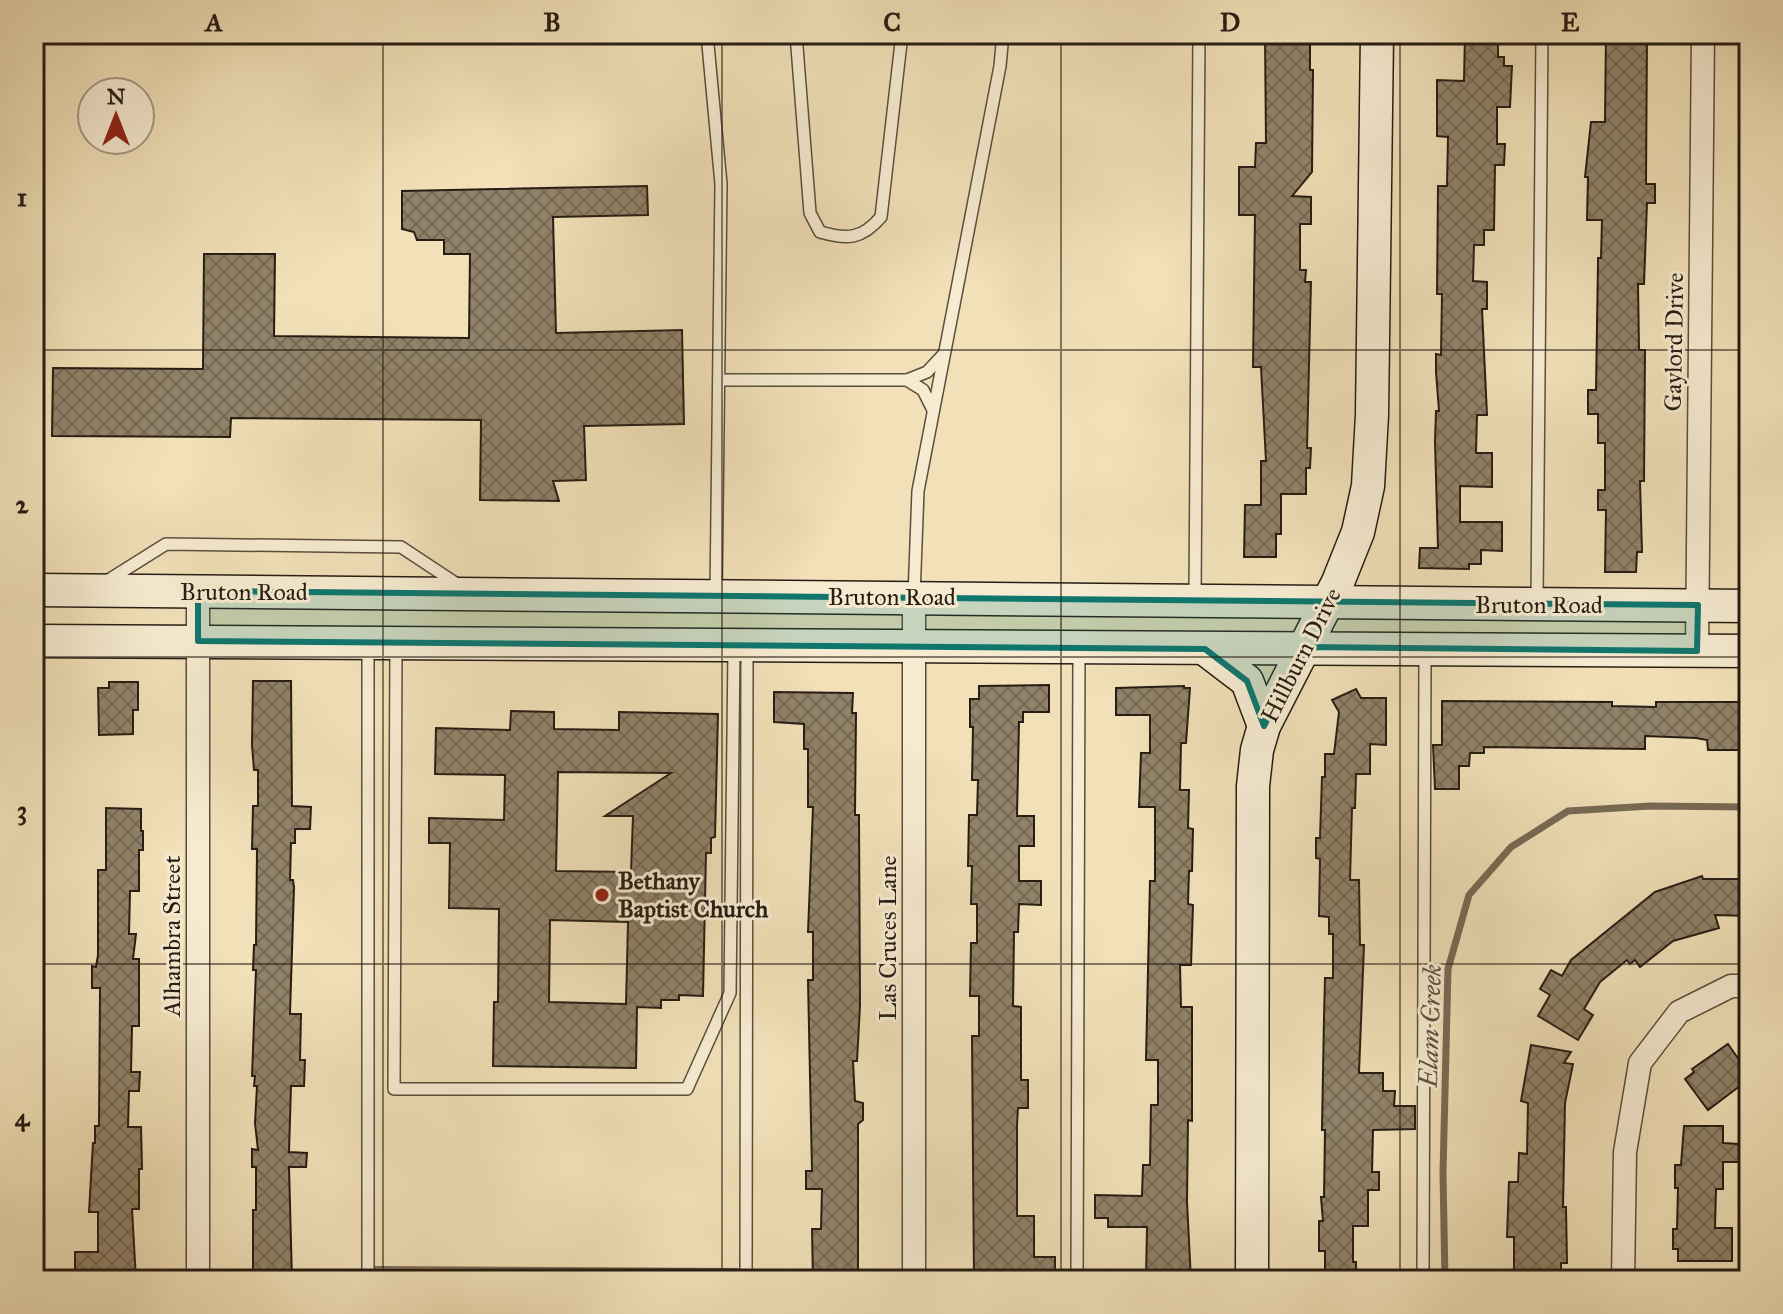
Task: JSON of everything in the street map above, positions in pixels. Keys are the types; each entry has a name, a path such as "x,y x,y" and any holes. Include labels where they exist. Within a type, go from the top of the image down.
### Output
{"main road":[{"name":"Hillburn Drive","path":"1252,1280 1253,786 1257,750 1264,726 1338,582 1358,532 1368,486 1372,415 1377,34"},
{"name":"Bruton Road","path":"34,590 1749,606"},
{"path":"382,643 399,593"},
{"name":"Bruton Road","path":"34,641 1749,651"},
{"path":"1205,649 1247,681 1264,726"}],"street":[{"name":"Gaylord Drive","path":"1697,651 1703,34"},
{"name":"Alhambra Street","path":"198,591 198,1280"},
{"name":"Las Cruces Lane","path":"914,597 914,1280"},
{"path":"1623,1280 1625,1152 1640,1063 1679,1012 1731,986 1749,986"}],"lane":[{"path":"707,34 721,184 716,596"},
{"path":"796,34 810,213 820,232 855,236 868,231 881,217 902,34"},
{"path":"914,597 918,491 1000,66 1003,34"},
{"path":"1195,602 1199,34"},
{"path":"1537,605 1542,34"},
{"path":"720,380 907,380 927,372 943,355"},
{"path":"907,380 923,390 933,410"},
{"path":"93,590 166,544 401,547 470,593"},
{"path":"382,643 394,1089 687,1089 730,993 741,646"},
{"path":"368,1280 382,643"},
{"path":"741,646 746,1280"},
{"path":"1077,1280 1079,648"},
{"path":"1423,1280 1425,649"}],"highlighted area":[{"path":"198,591 1698,605 1697,651 1305,647 1264,726 1247,681 1205,649 198,641"}],"shaded area":[{"path":"375,1267 737,1269 737,1280 375,1280"}],"building":[{"path":"1265,34 1310,34 1310,70 1313,70 1312,172 1292,196 1311,197 1311,224 1300,224 1300,270 1306,270 1305,282 1311,282 1307,448 1311,448 1310,468 1306,468 1306,494 1281,494 1281,534 1276,534 1276,557 1244,557 1245,505 1261,505 1261,461 1266,461 1261,367 1253,367 1255,215 1239,215 1239,167 1255,167 1256,143 1266,143"},
{"path":"1465,34 1498,34 1498,57 1504,57 1504,66 1512,66 1510,107 1497,107 1497,144 1505,144 1504,165 1495,165 1494,230 1484,230 1484,245 1474,245 1473,281 1487,282 1487,309 1482,309 1487,415 1477,415 1476,453 1492,453 1492,487 1460,486 1460,522 1502,522 1502,551 1481,550 1481,564 1469,564 1469,569 1419,568 1420,548 1438,548 1435,442 1436,411 1439,411 1436,354 1441,355 1442,294 1437,294 1438,186 1447,186 1448,137 1437,136 1437,80 1464,81"},
{"path":"1606,34 1647,34 1646,184 1655,184 1655,203 1647,203 1644,284 1638,284 1639,350 1645,350 1644,481 1640,481 1642,552 1637,552 1636,572 1605,572 1606,510 1598,510 1598,490 1605,490 1605,443 1598,443 1598,414 1588,414 1588,390 1596,390 1598,258 1601,258 1602,220 1587,220 1588,177 1585,177 1591,122 1605,122"},
{"path":"647,186 648,215 553,217 556,333 682,330 684,424 584,426 586,480 553,481 559,501 480,500 481,420 231,418 230,437 52,436 53,368 203,369 204,254 275,254 274,336 469,338 470,254 444,254 444,240 417,240 414,232 402,229 402,191"},
{"path":"253,681 291,681 292,806 311,807 310,829 295,829 295,843 291,843 290,880 293,880 294,887 290,1014 301,1014 300,1060 305,1060 304,1086 291,1086 289,1152 307,1153 306,1167 289,1167 292,1280 253,1280 256,1167 252,1167 252,1149 258,1150 255,1123 257,1086 254,1086 255,1076 252,1076 257,849 252,849 253,806 258,806 258,770 254,770 252,745"},
{"path":"109,682 138,682 138,710 133,710 133,734 99,735 98,688 109,688"},
{"path":"1049,685 1049,712 1023,712 1023,722 1019,722 1017,816 1034,816 1034,846 1019,846 1019,881 1041,881 1041,905 1019,904 1018,932 1014,932 1013,1006 1021,1007 1021,1080 1028,1080 1028,1108 1018,1108 1017,1216 1034,1216 1034,1257 1055,1257 1055,1280 974,1280 972,1036 979,1036 979,996 970,996 971,943 977,943 977,904 971,904 972,866 968,866 969,815 977,815 978,780 972,780 970,699 979,699 979,686"},
{"path":"1116,688 1190,688 1186,743 1181,743 1180,790 1189,790 1188,828 1193,829 1188,904 1193,905 1191,965 1180,965 1181,1007 1192,1007 1192,1121 1188,1120 1187,1202 1191,1280 1146,1280 1147,1227 1108,1227 1108,1218 1095,1218 1095,1195 1142,1196 1143,1165 1150,1165 1151,1105 1158,1105 1158,1060 1146,1060 1150,881 1155,881 1155,807 1139,807 1141,753 1150,753 1150,715 1116,715"},
{"path":"1356,689 1361,698 1386,698 1386,745 1370,744 1370,774 1356,774 1355,808 1352,808 1350,880 1359,880 1360,945 1364,945 1359,1073 1383,1073 1383,1091 1395,1091 1394,1106 1415,1106 1415,1129 1373,1130 1372,1172 1379,1172 1379,1190 1368,1190 1368,1226 1353,1226 1356,1280 1325,1280 1325,1251 1319,1251 1319,1221 1323,1221 1321,1197 1324,1197 1325,978 1333,978 1333,934 1329,934 1329,917 1319,916 1320,859 1316,858 1316,838 1320,838 1325,754 1334,754 1339,712 1332,700"},
{"path":"774,692 853,693 852,713 856,713 860,1006 857,1061 853,1061 855,1101 863,1103 863,1120 858,1124 858,1280 813,1280 812,1229 821,1229 822,1189 806,1189 806,1171 812,1171 808,980 813,980 813,932 808,932 813,807 808,807 808,749 804,749 804,724 774,722"},
{"path":"1442,701 1612,702 1612,706 1656,707 1656,702 1741,702 1742,750 1708,750 1707,740 1696,738 1645,736 1645,749 1484,747 1484,753 1470,753 1469,766 1459,766 1459,789 1435,789 1433,745 1442,745"},
{"name":"Bethany Baptist Church","path":"511,711 554,712 554,729 619,730 619,712 718,714 715,837 711,838 711,853 706,853 703,996 679,995 679,1000 661,1000 661,1008 637,1007 636,1068 493,1066 494,1002 498,1002 499,909 449,908 450,843 429,843 429,818 504,820 505,775 435,774 436,728 510,730","holes":["558,772 671,773 605,816 633,816 631,872 556,871","550,920 628,922 626,1004 549,1002"]},
{"path":"106,808 141,809 143,831 143,850 139,850 139,891 130,891 129,934 136,934 133,959 139,959 139,1026 132,1026 131,1072 140,1072 139,1091 129,1091 128,1127 141,1127 139,1209 132,1209 136,1280 75,1280 75,1252 98,1252 98,1212 89,1212 93,1143 95,1126 99,1126 100,988 92,988 92,966 96,967 98,955 98,870 106,870"},
{"path":"1702,876 1703,879 1749,879 1749,916 1715,915 1719,928 1673,941 1640,967 1635,960 1630,964 1627,960 1600,982 1584,1009 1593,1015 1578,1040 1538,1016 1550,995 1540,989 1551,970 1562,976 1571,960 1655,892"},
{"path":"1728,1044 1749,1074 1749,1079 1708,1110 1685,1079 1694,1072 1692,1069"},
{"path":"1531,1045 1571,1052 1564,1063 1573,1064 1565,1103 1563,1207 1566,1207 1567,1263 1561,1263 1561,1279 1514,1280 1514,1237 1507,1237 1509,1182 1518,1182 1519,1153 1527,1154 1528,1103 1521,1101"},
{"path":"1684,1126 1723,1126 1723,1143 1739,1144 1739,1162 1723,1162 1723,1189 1716,1189 1715,1228 1732,1228 1732,1261 1678,1261 1678,1249 1673,1249 1678,1188 1675,1188 1675,1165 1681,1165"}],"waterway":[{"name":"Elam Creek","path":"1445,1280 1443,1173 1448,969 1469,895 1511,847 1568,811 1650,806 1749,807"}],"place":[{"name":"Bethany Baptist Church","path":"602,895"}]}
